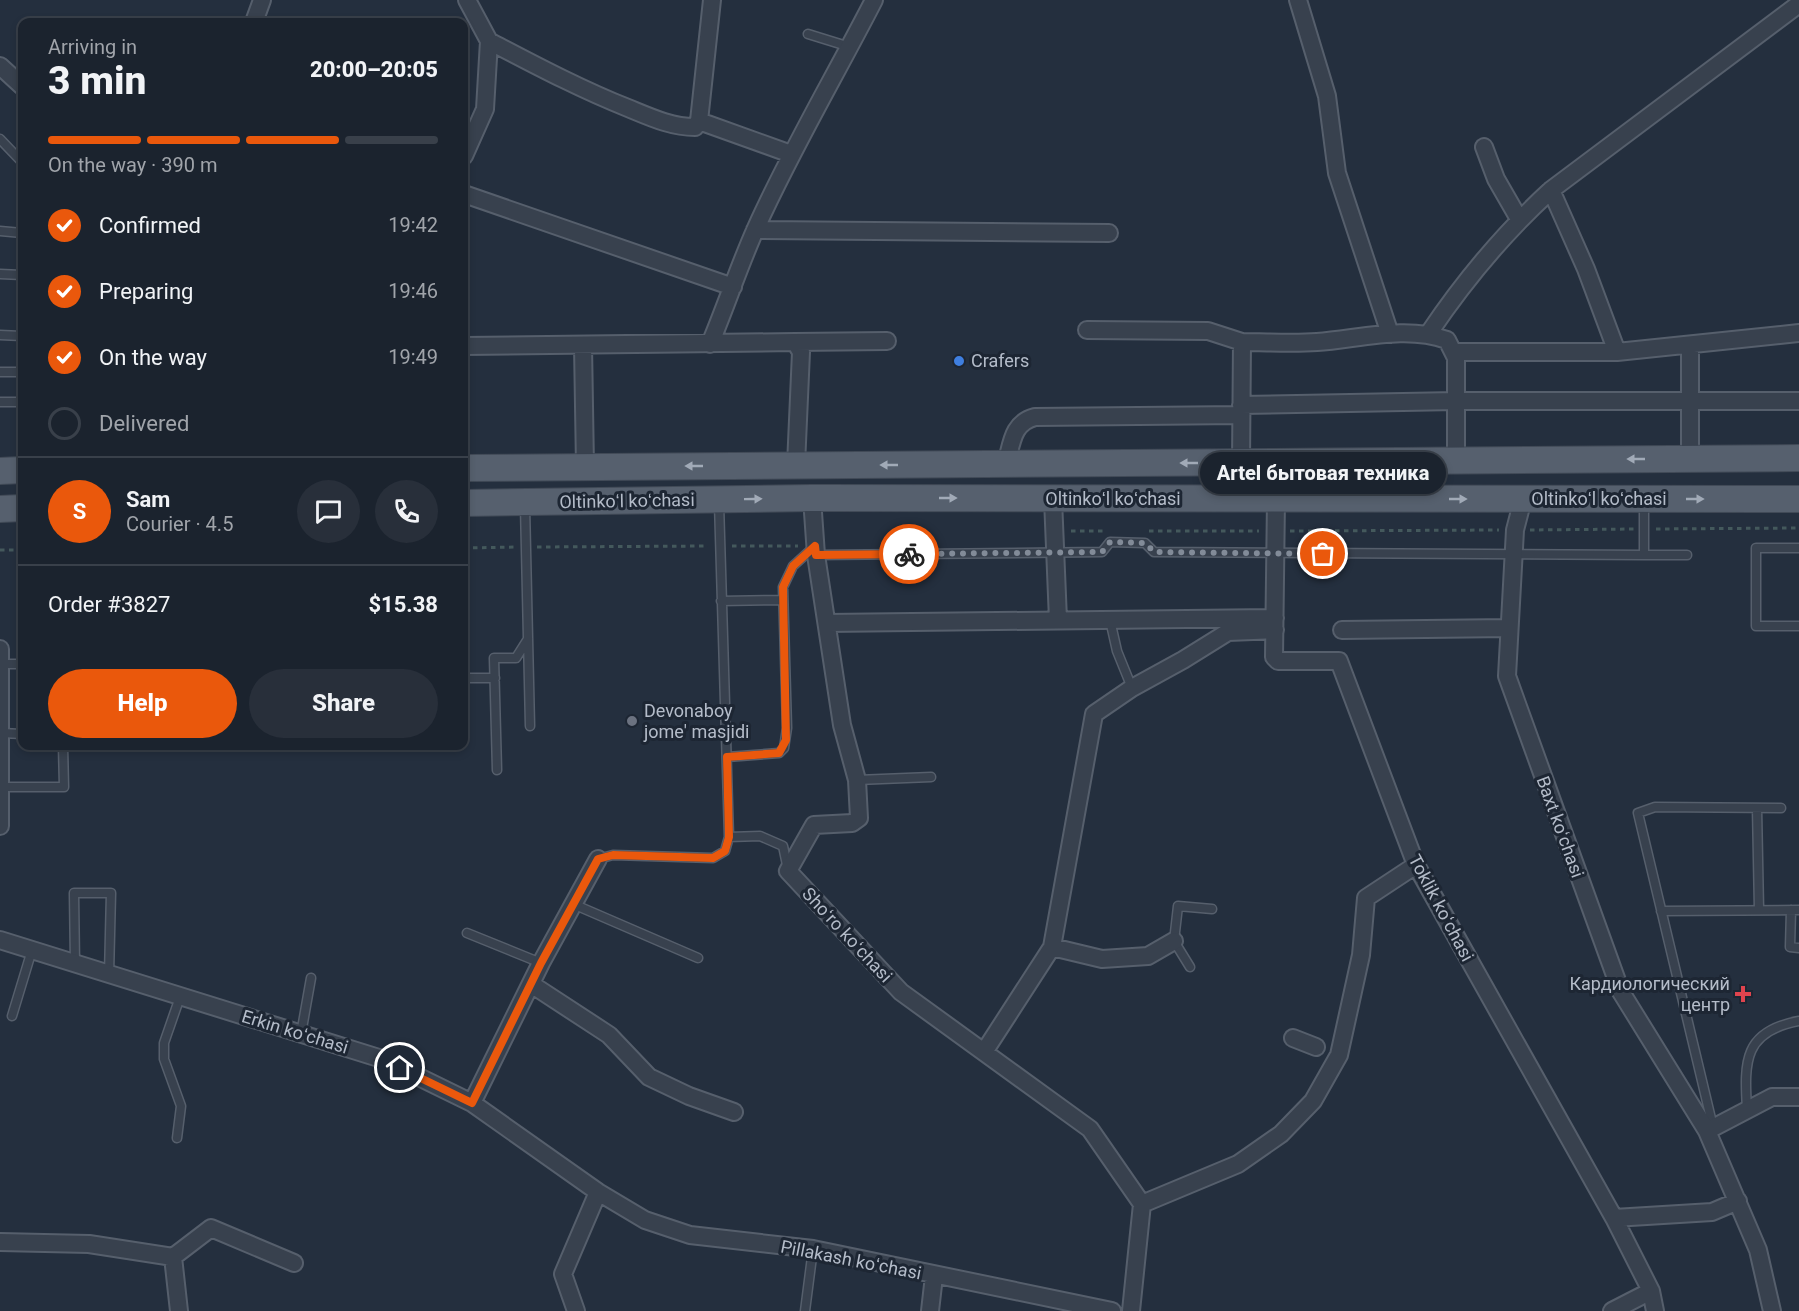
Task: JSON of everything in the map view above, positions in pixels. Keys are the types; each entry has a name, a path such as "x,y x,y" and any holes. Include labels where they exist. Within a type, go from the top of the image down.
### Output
{"main road":[{"name":"Oltinkoʻl koʻchasi","path":"468,468 1799,458"},
{"path":"0,471 18,470"},
{"name":"Oltinkoʻl koʻchasi","path":"468,503 812,498 1799,500"},
{"path":"0,509 18,508"}],"street":[{"path":"255,18 262,0"},
{"path":"467,0 489,41 485,109 468,147"},
{"path":"489,41 583,90 678,127 695,127 699,121 712,0"},
{"path":"710,344 755,230 791,154 874,0"},
{"path":"1298,0 1327,96 1337,173 1390,334"},
{"path":"1430,333 1449,304 1519,219 1551,189 1683,94 1799,4"},
{"path":"0,66 18,82"},
{"path":"699,121 791,154"},
{"path":"1484,147 1496,179 1519,219"},
{"path":"1551,189 1586,269 1617,352"},
{"path":"468,195 734,287"},
{"path":"755,230 1109,233"},
{"path":"1086,330 1208,331 1242,342 1315,342 1390,334 1430,333 1447,340 1454,352 1456,461"},
{"path":"1454,352 1617,352 1799,333"},
{"path":"468,346 887,341"},
{"path":"795,342 801,352 796,465"},
{"path":"1241,462 1242,342"},
{"path":"583,345 585,467"},
{"path":"1690,345 1690,459"},
{"path":"1006,464 1016,426 1024,420 1035,417 1456,401 1799,401"},
{"name":"Shoʻro koʻchasi","path":"812,498 816,550 826,622 842,725 857,780 859,818 857,822 814,825 788,871 901,992 1090,1129 1143,1204"},
{"path":"1053,499 1058,620"},
{"name":"Toklik koʻchasi","path":"1276,499 1274,657 1278,661 1339,661 1416,865 1614,1218 1651,1291 1655,1311"},
{"name":"Baxt koʻchasi","path":"1523,499 1515,530 1507,676 1621,992 1710,1129 1758,1250 1772,1311"},
{"path":"826,622 1110,620 1275,624"},
{"path":"984,1052 1052,947 1094,714 1132,688 1228,632 1275,624"},
{"path":"1342,630 1509,628"},
{"path":"0,826 1,669"},
{"path":"472,1103 541,963 598,859"},
{"path":"1131,1311 1143,1204 1238,1164 1281,1134 1313,1101 1361,954 1366,898 1416,865"},
{"name":"Erkin koʻchasi","path":"0,940 382,1059 472,1103 598,1192"},
{"path":"1052,947 1102,959 1148,956 1174,941"},
{"path":"531,984 609,1035 649,1077 689,1096 734,1112"},
{"path":"1293,1038 1328,1051"},
{"path":"1710,1129 1772,1097 1799,1097"},
{"path":"576,1311 563,1274 598,1192"},
{"name":"Pillakash koʻchasi","path":"598,1192 645,1220 690,1235 813,1249 933,1276 1112,1311"},
{"path":"1614,1218 1712,1212 1738,1202"},
{"path":"0,1242 89,1244 173,1257 211,1228 294,1263"},
{"path":"173,1257 179,1311"},
{"path":"930,1311 933,1276"},
{"path":"1612,1311 1651,1291"}],"lane":[{"path":"808,34 850,47"},
{"path":"0,138 18,158"},
{"path":"0,231 18,233"},
{"path":"0,274 18,275"},
{"path":"0,335 18,336"},
{"path":"0,372 18,372"},
{"path":"0,402 18,402"},
{"path":"1644,499 1644,555"},
{"path":"598,859 613,855 713,858 725,851 729,837 719,500"},
{"path":"525,502 530,726"},
{"path":"727,757 779,753 784,748 787,728 783,587 793,566 816,550 1102,552 1110,542 1145,543 1154,552 1687,555"},
{"path":"1799,548 1756,548 1756,626 1799,626"},
{"path":"722,601 783,600"},
{"path":"1110,620 1117,651 1132,688"},
{"path":"497,770 494,658 516,658 528,639"},
{"path":"1,669 18,665"},
{"path":"468,678 495,678"},
{"path":"2,733 18,734"},
{"path":"2,787 64,787 63,750"},
{"path":"857,780 931,777"},
{"path":"1710,1129 1638,813 1655,807 1781,808"},
{"path":"1757,808 1759,910"},
{"path":"729,837 760,836 783,846 788,871"},
{"path":"75,964 74,893 111,893 110,975"},
{"path":"573,904 698,958"},
{"path":"1190,967 1174,941 1178,906 1212,909"},
{"path":"1661,911 1795,910 1790,947 1799,948"},
{"path":"467,933 541,963"},
{"path":"12,1016 32,950"},
{"path":"302,1034 311,978"},
{"path":"177,1138 181,1106 164,1059 164,1043 180,997"},
{"path":"1747,1109 1745,1075 1749,1052 1770,1028 1799,1021"},
{"path":"806,1311 813,1249"}],"path":[{"path":"0,550 18,550"}],"way so far":[{"path":"909,554 1102,552 1110,542 1145,543 1154,552 1323,554"}],"place":[{"name":"Crafers","path":"959,361"},
{"name":"Artel бытовая техника","path":"1323,554"},
{"name":"Devonaboy jome' masjidi","path":"632,721"},
{"name":"Кардиологический центр","path":"1743,994"}],"route":[{"path":"400,1068 472,1103 541,963 598,859 613,855 713,858 725,851 729,837 727,757 779,753 784,748 786,740 783,587 793,566 815,546 816,555 909,554"}]}
